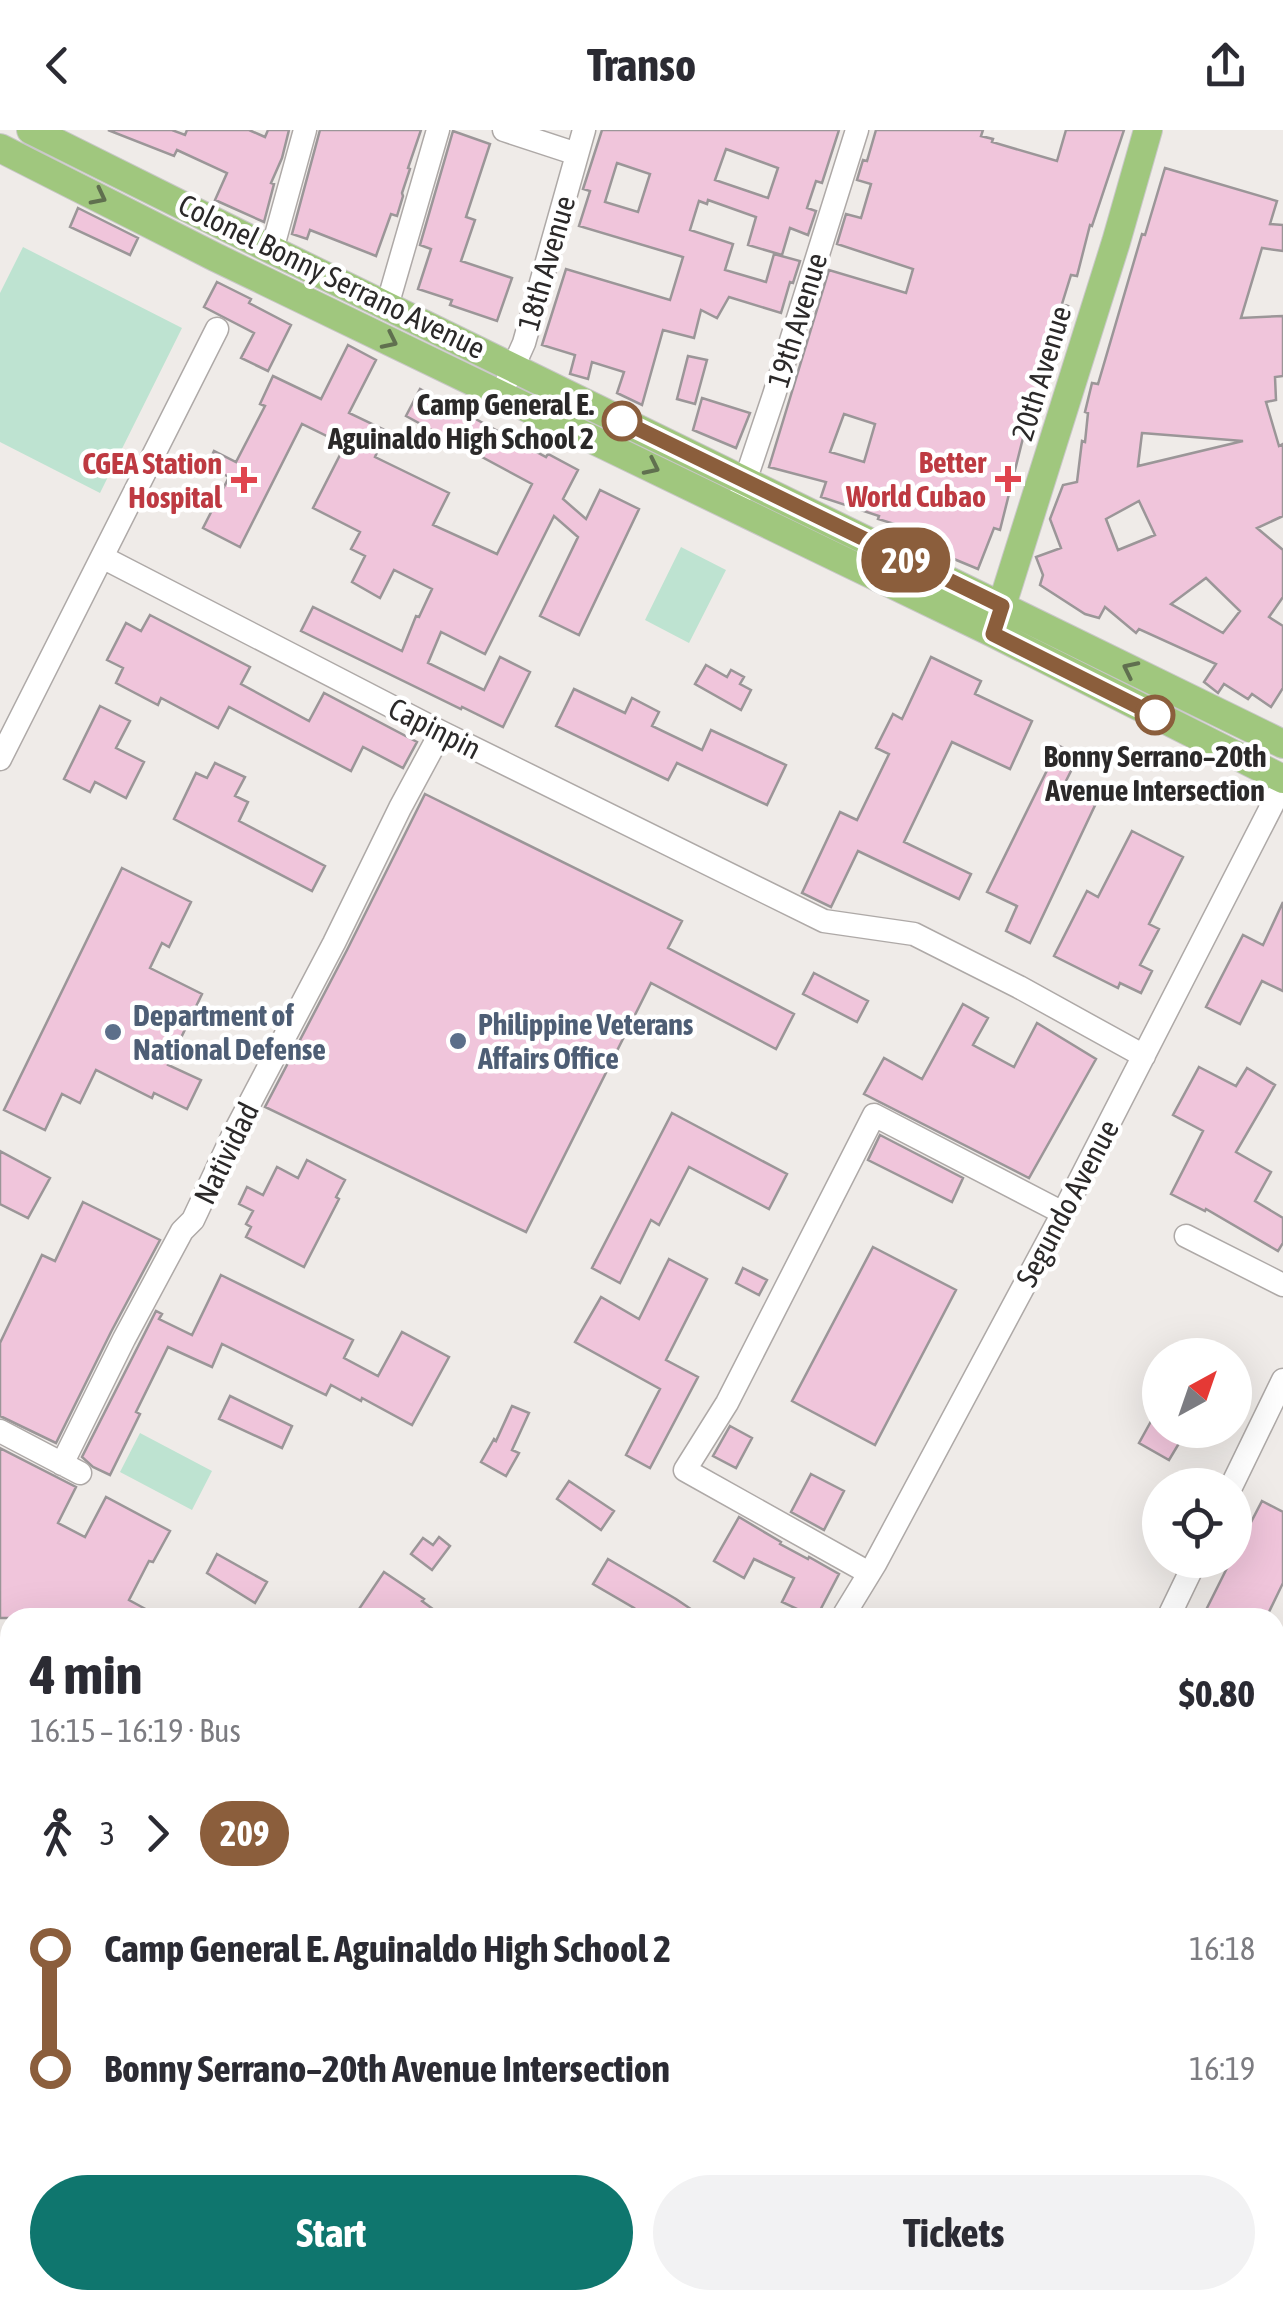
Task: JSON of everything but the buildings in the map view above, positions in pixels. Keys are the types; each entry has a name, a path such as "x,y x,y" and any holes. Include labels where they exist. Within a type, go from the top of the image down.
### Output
{"main road":[{"name":"Colonel Bonny Serrano Avenue","path":"31,130 514,367 993,634 1283,781"},
{"name":"20th Avenue","path":"993,634 1148,130"},
{"name":"Colonel Bonny Serrano Avenue","path":"11,153 501,394 1002,606 1283,744"}],"street":[{"path":"272,250 304,130"},
{"path":"387,306 438,130"},
{"path":"504,130 577,154"},
{"name":"18th Avenue","path":"501,394 514,367 546,270 584,130"},
{"name":"19th Avenue","path":"740,495 857,130"},
{"path":"0,760 217,329"},
{"name":"Capinpin","path":"102,557 441,732 824,922 914,934 1019,986 1144,1056"},
{"name":"Natividad","path":"0,1431 71,1468 124,1339 182,1231 194,1220 233,1135 441,732"},
{"name":"Segundo Avenue","path":"848,1608 1063,1214 1283,781"},
{"path":"1261,827 1283,838"},
{"path":"869,1573 685,1470 727,1403 874,1115 1063,1214"},
{"path":"1186,1236 1283,1286"},
{"path":"1240,1468 1283,1380"},
{"path":"1173,1608 1187,1578"}],"green space":[{"path":"23,247 182,328 100,493 0,442 0,293"},
{"path":"681,547 726,570 689,643 645,620"},
{"path":"140,1433 212,1471 192,1510 120,1472"}],"bus line":[{"name":"209","path":"622,421 1002,606 993,634 1155,715"}],"place":[{"name":"Camp General E. Aguinaldo High School 2","path":"622,421"},
{"name":"Better World Cubao","path":"1008,479"},
{"name":"CGEA Station Hospital","path":"244,480"},
{"name":"Bonny Serrano–20th Avenue Intersection","path":"1155,715"},
{"name":"Department of National Defense","path":"113,1032"},
{"name":"Philippine Veterans Affairs Office","path":"458,1041"}]}
